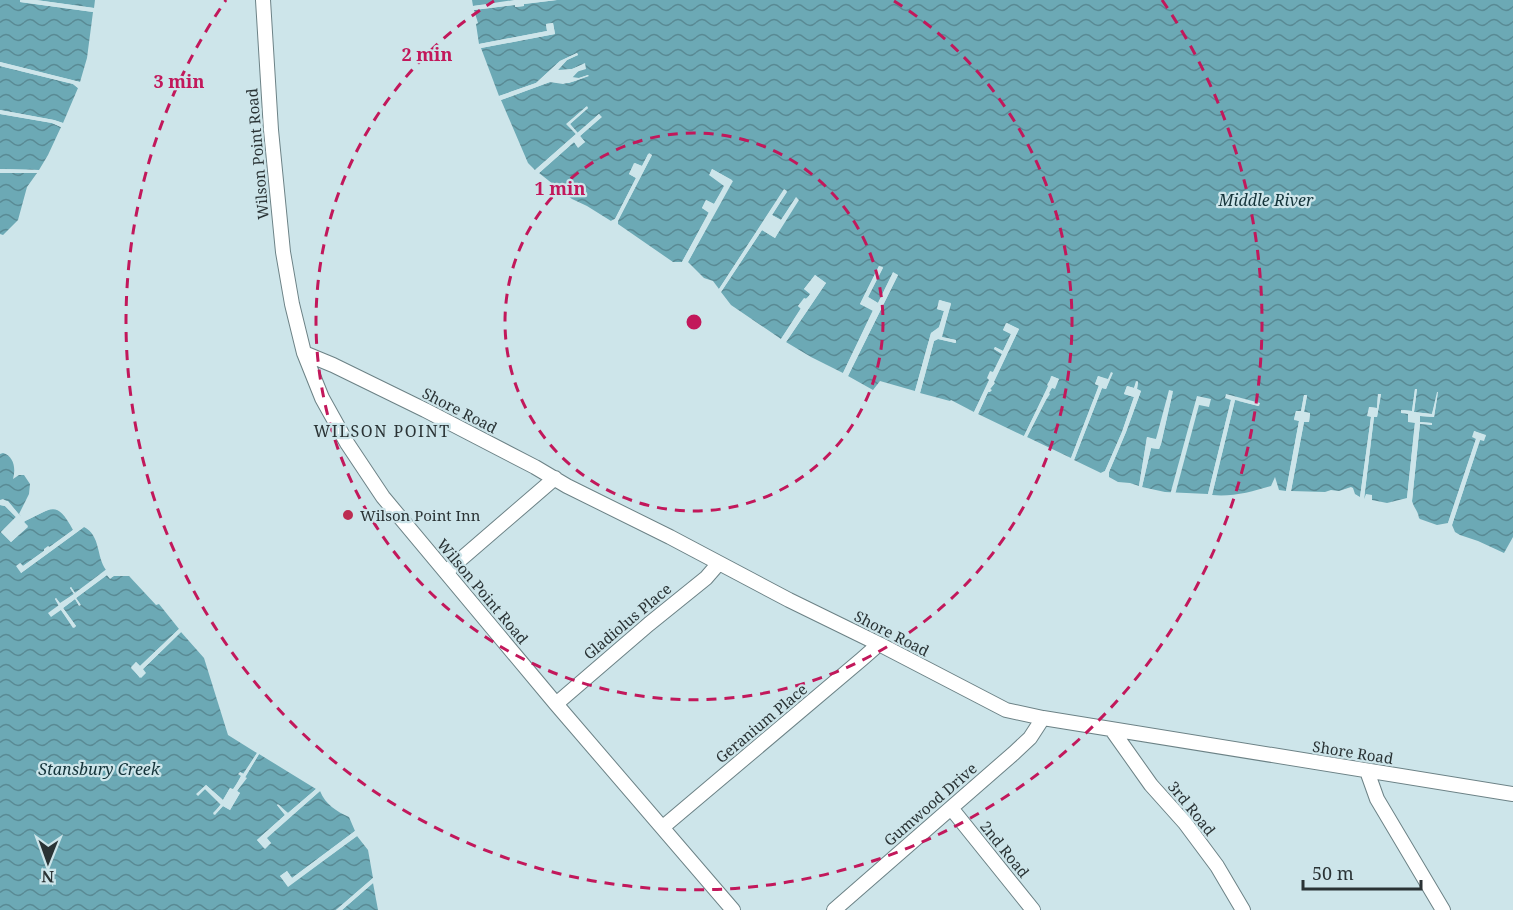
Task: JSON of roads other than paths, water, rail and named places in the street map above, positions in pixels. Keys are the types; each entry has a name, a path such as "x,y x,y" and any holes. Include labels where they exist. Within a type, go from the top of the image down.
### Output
{"street":[{"name":"Wilson Point Road","path":"263,0 271,130 283,252 304,353 325,404 362,467 383,497 556,704 734,910"},
{"name":"Shore Road","path":"304,353 425,410 567,486 1006,710 1112,730 1513,794"},
{"path":"446,572 555,478"},
{"name":"Gladiolus Place","path":"556,704 706,578 719,563"},
{"name":"Geranium Place","path":"663,827 879,644"},
{"name":"Gumwood Drive","path":"834,910 1030,738 1042,718"},
{"name":"3rd Road","path":"1112,730 1151,785 1192,832 1243,910"},
{"path":"1367,771 1377,800 1443,910"},
{"name":"2nd Road","path":"951,808 1033,910"}],"water":[{"path":"0,0 20,0 20,2 93,12 87,58 80,82 0,62"},
{"path":"36,0 95,0 94,8"},
{"path":"472,0 514,0 515,1 473,6"},
{"name":"Middle River","path":"557,0 1513,0 1513,537 1504,553 1460,535 1455,532 1452,525 1480,440 1486,436 1474,431 1476,439 1448,523 1437,525 1420,519 1412,501 1420,423 1432,425 1432,423 1420,422 1420,416 1434,417 1438,392 1432,414 1414,412 1417,389 1415,389 1412,411 1402,410 1409,414 1408,422 1415,422 1407,498 1387,503 1372,500 1372,495 1366,494 1364,499 1374,417 1377,417 1381,394 1378,394 1377,408 1369,407 1371,417 1360,497 1351,487 1325,492 1291,491 1304,422 1309,422 1310,413 1304,412 1307,396 1304,395 1301,412 1296,411 1294,419 1299,421 1286,491 1279,490 1275,477 1271,486 1242,494 1212,495 1235,400 1231,400 1208,494 1165,492 1142,487 1151,448 1159,449 1161,444 1173,391 1156,440 1147,437 1139,486 1118,482 1109,477 1109,472 1141,391 1137,389 1138,382 1136,381 1134,388 1127,386 1124,394 1134,397 1122,432 1105,471 1101,473 1074,460 1102,388 1106,389 1112,373 1108,380 1098,376 1095,384 1099,385 1071,458 1027,437 1052,387 1059,379 1051,376 1049,385 1024,436 978,414 1019,329 1007,323 1003,330 1011,334 1003,351 995,347 994,349 1002,354 974,412 951,400 920,393 934,341 938,339 956,343 956,340 941,337 951,304 940,300 937,309 944,311 939,328 931,333 915,391 880,381 873,390 848,376 898,275 893,273 878,303 868,297 883,268 879,266 860,304 873,310 843,373 811,357 786,342 826,283 815,275 804,289 811,294 798,306 801,308 781,339 731,305 721,292 762,230 775,238 796,198 781,220 772,215 787,192 784,190 719,289 713,281 704,278 688,262 732,180 712,169 710,175 725,186 714,204 706,200 702,208 709,212 682,262 673,262 618,224 652,155 648,154 642,166 635,163 629,174 636,178 615,219 611,221 572,199 539,173 574,142 578,147 585,142 580,136 601,117 599,114 577,133 570,124 588,108 586,107 567,124 576,134 535,170 528,163 501,100 550,82 563,84 588,76 572,78 585,64 557,71 567,60 578,55 577,53 560,61 536,83 499,96 481,48 555,34 553,23 546,24 547,31 479,44 476,24 478,23 474,10 515,5 516,7","holes":["1238,401 1259,403 1258,406"]},
{"path":"0,66 73,84 78,88 63,123 0,110"},
{"path":"0,114 52,123 61,127 39,170 0,169"},
{"path":"0,173 37,173 27,187 18,220 3,235 0,234"},
{"path":"3,453 10,457 13,463 13,479 24,475 30,484 29,494 19,514 22,518 8,501 0,500 0,454"},
{"name":"Stansbury Creek","path":"0,505 5,506 16,517 1,532 11,542 28,526 25,521 53,509 62,514 73,530 23,566 20,563 21,573 84,527 96,541 105,572 75,593 71,587 74,594 60,604 55,599 73,628 76,626 63,608 75,599 79,605 76,598 107,575 110,578 129,576 156,605 159,604 179,629 140,666 136,662 131,667 140,678 143,669 181,632 204,658 228,735 257,753 243,774 240,772 241,776 233,790 230,788 223,800 206,785 197,794 205,789 221,805 213,813 215,814 223,806 230,810 240,793 237,791 259,754 316,789 288,813 277,805 285,815 257,840 264,848 271,843 266,838 320,791 332,807 349,817 355,831 292,878 287,871 280,876 288,886 357,836 368,850 373,878 336,910 0,910"},
{"path":"373,883 378,910 342,910"}],"place":[{"name":"Wilson Point Inn","path":"348,515"}],"district":[{"name":"WILSON POINT","path":"382,431"}]}
